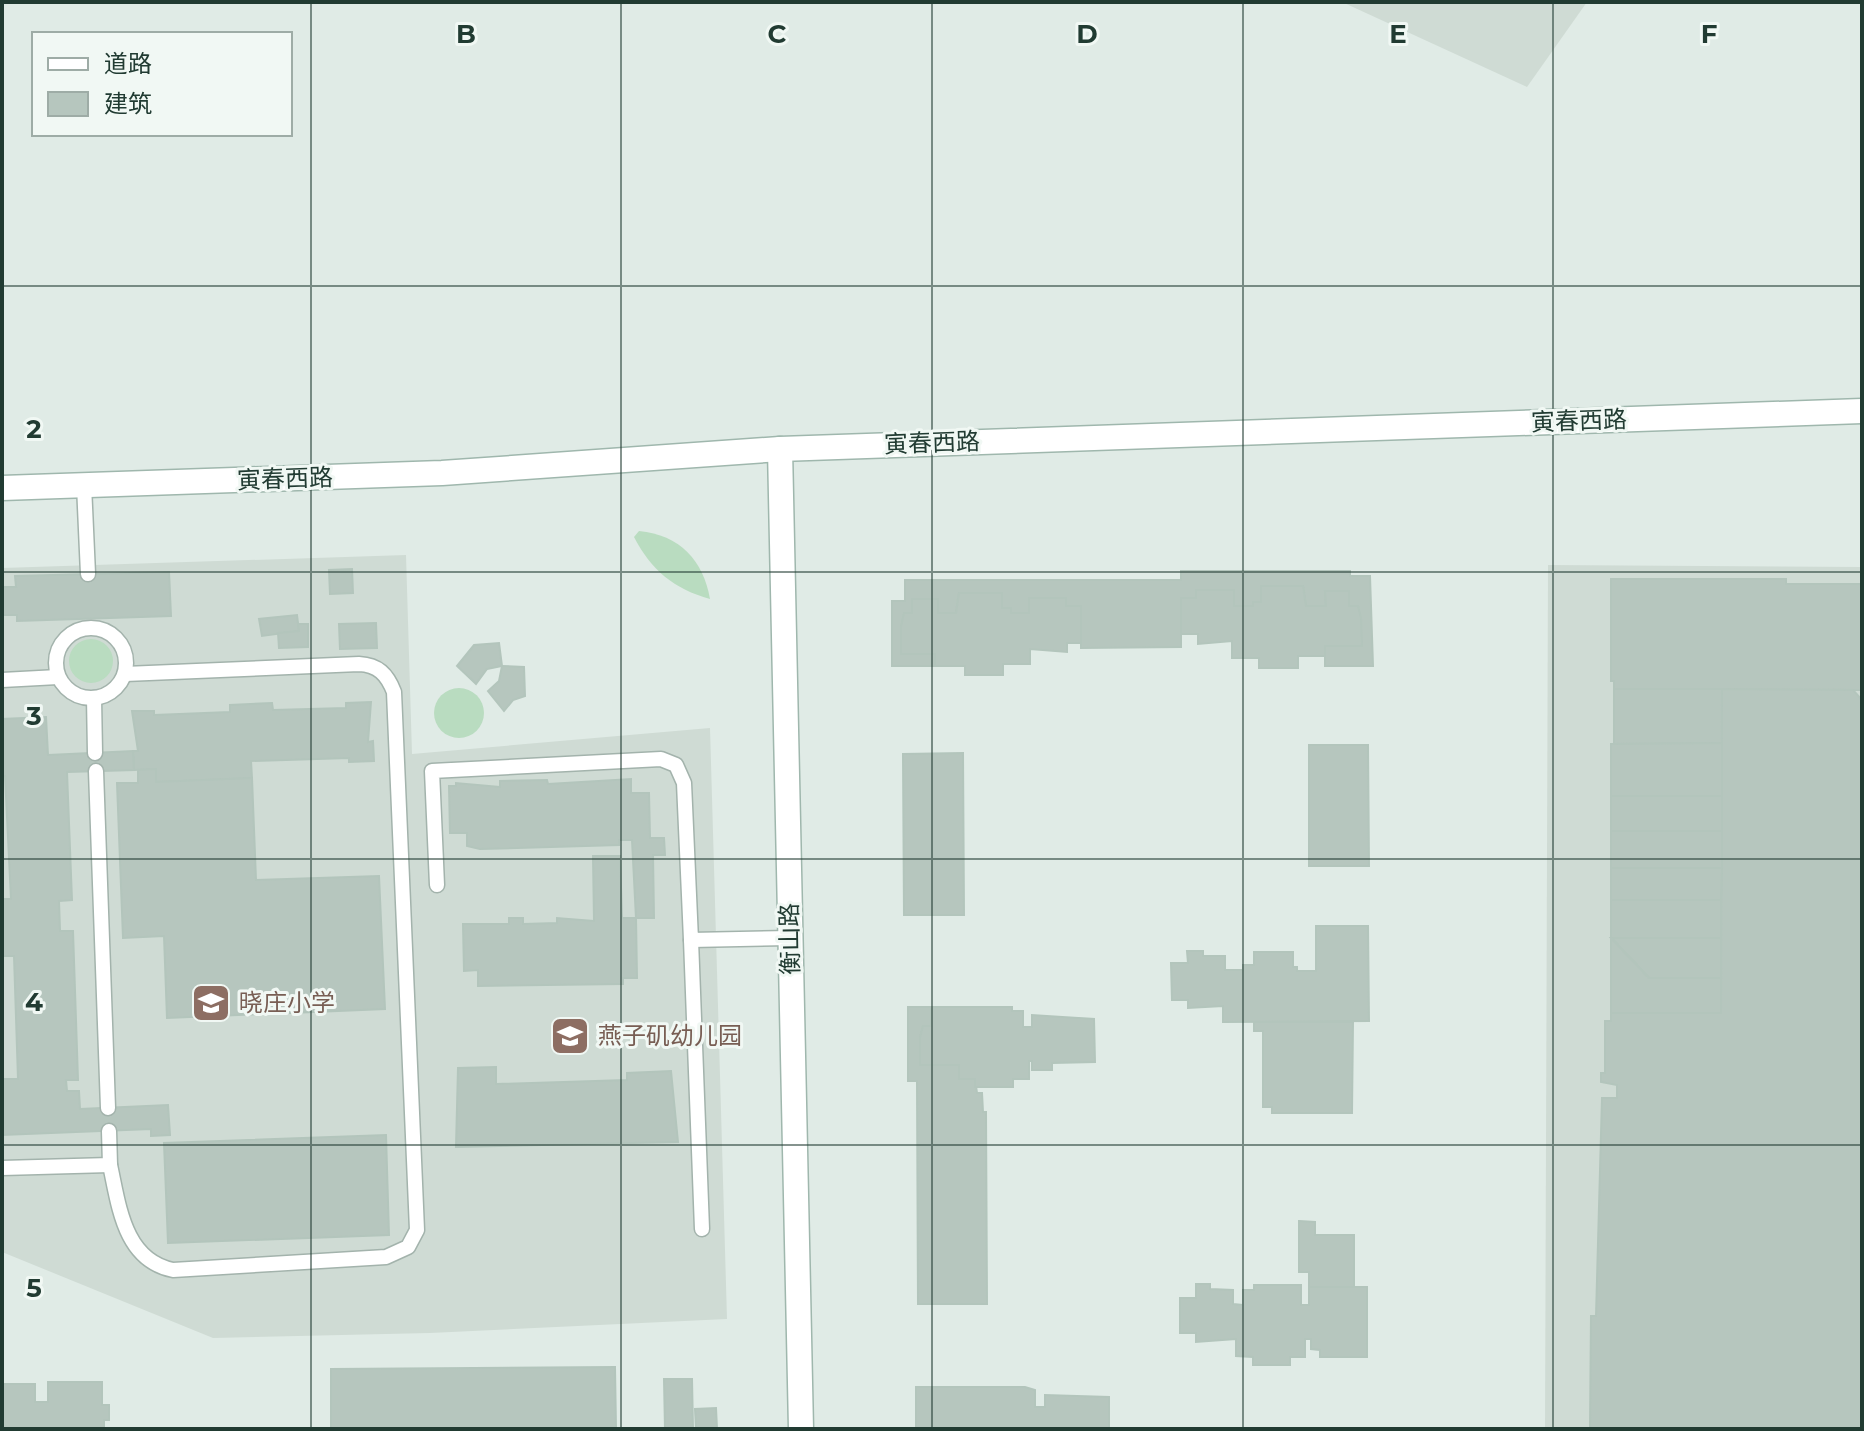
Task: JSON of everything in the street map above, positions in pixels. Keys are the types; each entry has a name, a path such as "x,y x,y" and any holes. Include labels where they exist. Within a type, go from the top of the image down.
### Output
{"street":[{"name":"寅春西路","path":"2,488 442,473 780,449 1862,411"},
{"name":"衡山路","path":"780,449 801,1429"}],"lane":[{"path":"84,485 88,574"},
{"path":"91,624 108,631 117,639 127,661 125,674 111,693 94,698 75,695 58,677 57,653 62,642 72,633 91,624"},
{"path":"109,1131 110,1165 132,1243 147,1261 159,1267 173,1270 386,1257 398,1255 408,1247 417,1230 394,692 390,680 371,665 359,664 125,674"},
{"path":"2,680 58,677"},
{"path":"94,698 95,753"},
{"path":"437,885 432,771 669,761 683,773 702,1229"},
{"path":"96,771 108,1108"},
{"path":"691,940 789,938"},
{"path":"2,1168 110,1165"}],"shaded area":[{"path":"1342,2 1587,2 1527,87"},
{"name":"晓庄小学","path":"406,555 412,754 710,728 727,1319 430,1333 213,1338 2,1252 2,568"},
{"path":"1548,565 1862,567 1862,1429 1545,1429"}],"green space":[{"path":"639,531 666,538 687,552 702,572 710,599 685,590 665,577 648,559 634,537"},
{"path":"91,639 107,645 113,661 107,677 91,683 75,677 69,661 75,645"},
{"path":"459,688 477,695 484,713 477,731 459,738 441,731 434,713 441,695"}],"building":[{"path":"352,569 353,593 330,594 329,570"},
{"path":"1181,571 1350,571 1350,576 1370,576 1373,666 1325,666 1325,646 1362,646 1358,606 1349,606 1349,591 1325,591 1326,606 1306,606 1303,586 1261,586 1261,602 1253,602 1253,606 1234,606 1234,590 1196,590 1196,598 1181,598 1181,647 1081,648 1081,606 1066,606 1066,598 1029,598 1029,613 1011,613 1011,608 1002,608 1002,593 959,593 956,613 938,613 938,599 912,599 912,613 904,613 901,627 901,654 935,654 935,666 892,666 892,601 905,601 905,580 1181,580"},
{"path":"169,572 171,616 17,621 17,615 2,615 2,587 16,587 15,576"},
{"path":"1611,579 1786,579 1786,584 1862,584 1862,690 1614,689 1614,681 1611,681"},
{"path":"1261,586 1303,586 1306,606 1326,606 1325,591 1349,591 1349,606 1358,606 1361,618 1362,646 1325,646 1325,656 1298,656 1298,668 1259,668 1259,658 1232,658 1232,641 1198,644 1198,634 1181,634 1181,598 1196,598 1196,590 1234,590 1234,606 1253,606 1253,602 1261,602"},
{"path":"959,593 1002,593 1002,608 1011,608 1011,613 1029,613 1029,598 1066,598 1066,606 1081,606 1081,643 1067,643 1067,652 1030,649 1030,664 1003,664 1003,675 965,675 965,666 935,666 935,654 901,654 901,627 904,613 912,613 912,599 938,599 938,613 956,613"},
{"path":"297,615 299,631 262,636 259,619"},
{"path":"376,623 377,648 340,649 339,624"},
{"path":"298,624 308,624 308,647 279,648 278,633 299,631"},
{"path":"499,643 502,666 487,669 476,684 457,666 474,645"},
{"path":"502,666 524,667 525,696 513,700 504,711 488,691 499,681"},
{"path":"1614,689 1722,689 1722,743 1614,744"},
{"path":"1722,689 1853,690 1862,700 1862,1429 1590,1429 1591,1316 1596,1316 1602,1098 1617,1098 1617,1085 1601,1082 1601,1073 1605,1073 1605,1021 1611,1021 1611,1013 1721,1013"},
{"path":"371,702 368,742 373,741 374,761 349,762 349,758 251,761 252,778 156,782 156,769 134,770 133,751 138,751 132,711 154,711 154,715 230,712 230,705 272,703 273,710 346,708 346,703"},
{"path":"46,717 48,755 133,751 134,770 67,772 72,900 59,901 60,931 73,931 78,1080 66,1080 67,1091 79,1091 80,1109 168,1105 170,1135 151,1136 151,1129 2,1135 2,1079 18,1079 14,956 2,956 2,899 11,899 5,776 2,776 2,719"},
{"path":"1722,743 1722,796 1611,796 1611,744"},
{"path":"1309,745 1368,745 1369,866 1309,866"},
{"path":"963,753 964,915 904,915 903,754"},
{"path":"156,769 156,782 252,778 256,880 379,876 385,1009 167,1018 164,936 123,938 117,783 138,783 138,770"},
{"path":"631,779 631,793 649,793 650,838 664,838 665,855 653,855 654,918 636,918 632,840 619,840 619,845 480,849 467,846 467,833 450,833 449,786 456,786 456,783 500,787 500,781 547,780 548,784"},
{"path":"1611,796 1722,796 1722,831 1611,831"},
{"path":"1611,831 1722,831 1722,868 1611,868"},
{"path":"593,856 620,856 622,918 636,918 637,978 623,978 623,984 478,986 478,970 464,971 463,924 509,924 509,918 523,918 523,924 557,923 557,918 594,921"},
{"path":"1611,868 1722,868 1721,900 1611,900"},
{"path":"1611,900 1721,900 1721,938 1611,938"},
{"path":"1316,926 1368,926 1369,1021 1223,1022 1223,1006 1188,1008 1188,1000 1172,1000 1171,963 1188,963 1187,951 1203,951 1203,956 1225,956 1225,970 1243,970 1243,965 1254,965 1254,952 1293,952 1293,967 1297,967 1297,971 1316,971"},
{"path":"1611,938 1721,938 1721,978 1649,978"},
{"path":"1611,938 1649,978 1721,978 1721,1013 1611,1013"},
{"path":"908,1007 931,1007 931,1026 923,1026 920,1038 920,1065 959,1065 959,1079 975,1079 977,1093 982,1093 983,1112 986,1112 987,1304 918,1304 917,1081 908,1081"},
{"path":"931,1007 1012,1007 1012,1011 1023,1011 1023,1027 1032,1027 1032,1015 1094,1019 1095,1062 1052,1063 1052,1070 1032,1070 1032,1061 1029,1061 1029,1079 1013,1079 1013,1087 975,1087 975,1079 959,1079 959,1065 920,1065 920,1038 923,1026 931,1026"},
{"path":"1254,1022 1353,1022 1352,1113 1272,1113 1272,1107 1263,1107 1263,1031 1254,1031"},
{"path":"496,1067 496,1084 627,1080 627,1073 671,1071 678,1142 456,1147 458,1068"},
{"path":"386,1135 389,1235 168,1243 164,1143"},
{"path":"1299,1221 1315,1222 1315,1235 1354,1235 1354,1287 1309,1287 1309,1272 1299,1272"},
{"path":"1196,1284 1210,1284 1210,1289 1233,1290 1233,1304 1243,1305 1243,1290 1254,1290 1254,1285 1301,1285 1301,1305 1309,1305 1309,1287 1367,1287 1367,1357 1320,1357 1320,1350 1311,1349 1311,1339 1305,1339 1305,1357 1290,1357 1290,1365 1253,1365 1253,1357 1236,1356 1236,1339 1196,1342 1196,1333 1180,1333 1180,1298 1196,1298"},
{"path":"615,1367 616,1429 331,1429 331,1369"},
{"path":"664,1379 692,1379 693,1429 665,1429"},
{"path":"48,1382 102,1382 102,1405 109,1405 109,1420 104,1420 104,1429 2,1429 2,1384 35,1384 35,1402 48,1402"},
{"path":"916,1387 1025,1387 1035,1390 1035,1407 1045,1407 1045,1395 1109,1397 1109,1429 916,1429"},
{"path":"716,1408 717,1429 696,1429 695,1409"}],"place":[{"name":"晓庄小学","path":"211,1003"},
{"name":"燕子矶幼儿园","path":"570,1036"}]}
